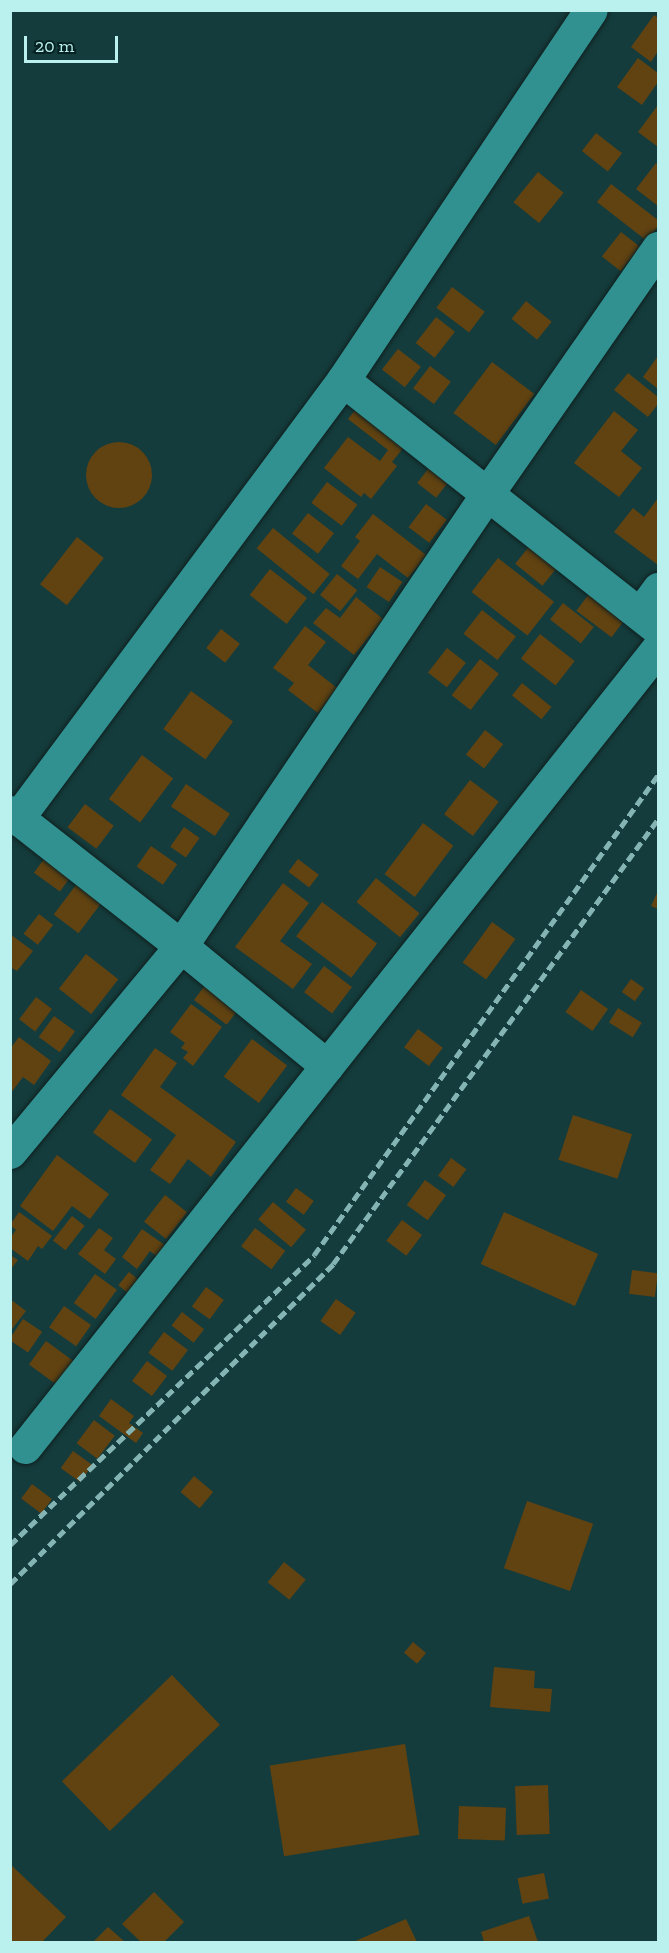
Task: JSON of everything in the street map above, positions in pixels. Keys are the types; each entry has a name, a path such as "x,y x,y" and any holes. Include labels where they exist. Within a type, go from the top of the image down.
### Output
{"street":[{"path":"327,1066 181,946 14,815 343,380 591,10"},
{"path":"10,1152 181,946 658,248"},
{"path":"343,380 488,494 652,611"},
{"path":"26,1448 658,648"}],"building":[{"path":"654,15 658,18 658,51 651,62 631,47"},
{"path":"638,58 658,73 658,82 642,105 617,87"},
{"path":"658,105 658,147 638,132"},
{"path":"596,133 622,153 608,171 582,151"},
{"path":"656,163 658,165 658,206 636,189"},
{"path":"538,172 564,193 539,223 513,202"},
{"path":"611,184 658,220 658,226 647,241 597,202"},
{"path":"621,232 640,247 621,271 602,256"},
{"path":"452,287 485,312 469,332 436,308"},
{"path":"526,301 552,322 537,340 512,319"},
{"path":"436,317 455,332 435,358 416,343"},
{"path":"398,349 421,367 405,387 382,369"},
{"path":"658,356 658,389 643,377"},
{"path":"492,362 534,394 496,445 453,413"},
{"path":"430,366 451,382 434,404 413,388"},
{"path":"628,373 658,397 658,404 648,417 614,390"},
{"path":"360,404 408,442 392,462 397,466 371,499 364,493 361,497 324,468 348,437 380,461 388,450 348,419"},
{"path":"614,411 638,430 621,451 642,468 619,497 574,463"},
{"path":"119,442 132,445 142,452 149,462 152,475 149,488 142,498 132,505 119,508 106,505 96,498 89,488 86,475 89,462 96,452 106,445"},
{"path":"432,464 451,479 436,498 417,483"},
{"path":"327,482 357,505 342,526 311,503"},
{"path":"658,498 658,565 614,532 633,508 644,517"},
{"path":"426,504 447,520 429,543 409,527"},
{"path":"308,513 334,533 318,554 292,533"},
{"path":"373,514 426,555 408,578 377,554 358,579 341,566 360,541 355,537"},
{"path":"273,528 330,574 313,594 257,548"},
{"path":"77,537 104,558 67,605 40,584"},
{"path":"536,538 563,560 542,586 515,564"},
{"path":"498,558 554,602 527,636 472,592"},
{"path":"380,567 402,582 389,602 367,587"},
{"path":"270,569 307,598 287,624 250,595"},
{"path":"337,574 357,590 340,611 320,595"},
{"path":"592,590 627,616 611,637 576,611"},
{"path":"356,597 383,619 354,655 313,623 326,608 340,618"},
{"path":"563,603 594,627 581,644 550,620"},
{"path":"482,610 516,636 497,660 464,634"},
{"path":"305,626 326,642 308,665 337,688 318,713 288,690 294,683 273,668"},
{"path":"221,629 240,644 225,663 206,648"},
{"path":"540,634 575,661 556,686 521,658"},
{"path":"447,648 466,663 447,687 428,672"},
{"path":"480,659 499,674 471,710 452,695"},
{"path":"522,683 552,707 541,719 512,695"},
{"path":"191,691 233,722 205,760 163,729"},
{"path":"485,730 503,744 484,769 466,754"},
{"path":"142,755 173,778 140,822 109,799"},
{"path":"470,780 499,802 473,836 444,814"},
{"path":"186,784 230,814 215,836 171,806"},
{"path":"85,804 114,826 96,849 68,827"},
{"path":"423,823 453,846 415,897 384,874"},
{"path":"184,827 200,838 186,858 170,847"},
{"path":"151,846 177,864 163,885 137,866"},
{"path":"44,859 70,878 60,892 34,873"},
{"path":"298,859 319,875 309,887 288,872"},
{"path":"376,878 420,913 400,937 356,902"},
{"path":"283,883 309,903 280,941 312,964 293,989 235,947"},
{"path":"76,885 101,904 78,933 54,915"},
{"path":"658,891 658,909 651,906"},
{"path":"322,902 377,944 351,978 296,936"},
{"path":"39,914 53,925 38,945 24,934"},
{"path":"492,922 515,939 486,979 463,962"},
{"path":"10,934 33,951 17,971 10,967"},
{"path":"86,954 118,979 91,1014 59,989"},
{"path":"324,966 352,987 332,1013 304,992"},
{"path":"631,979 644,988 635,1001 622,992"},
{"path":"206,984 239,1009 227,1025 194,1000"},
{"path":"581,990 608,1009 593,1031 566,1012"},
{"path":"36,997 52,1009 35,1031 19,1019"},
{"path":"191,1004 222,1027 193,1066 183,1058 188,1052 181,1048 185,1043 170,1032"},
{"path":"618,1008 642,1023 633,1037 609,1022"},
{"path":"54,1016 75,1031 60,1052 39,1037"},
{"path":"418,1029 443,1048 429,1066 404,1047"},
{"path":"19,1037 51,1061 34,1085 23,1077 10,1094 10,1049"},
{"path":"252,1039 287,1065 259,1103 224,1077"},
{"path":"155,1048 177,1063 160,1087 236,1142 211,1177 188,1159 170,1184 150,1170 176,1135 121,1095"},
{"path":"110,1109 152,1140 135,1163 93,1132"},
{"path":"573,1115 632,1134 617,1179 558,1160"},
{"path":"57,1155 109,1194 90,1219 72,1206 53,1231 20,1206"},
{"path":"451,1158 466,1169 453,1187 438,1176"},
{"path":"425,1180 446,1195 428,1220 407,1205"},
{"path":"296,1188 314,1201 304,1215 286,1202"},
{"path":"165,1195 187,1212 166,1239 144,1222"},
{"path":"273,1202 306,1230 291,1247 258,1220"},
{"path":"19,1212 52,1236 42,1249 38,1246 28,1261 10,1248 10,1238 16,1230 10,1225"},
{"path":"504,1212 598,1254 575,1306 481,1264"},
{"path":"72,1216 85,1226 66,1250 53,1240"},
{"path":"402,1220 422,1235 406,1256 386,1241"},
{"path":"99,1228 113,1238 104,1250 116,1259 105,1274 78,1254"},
{"path":"255,1228 285,1251 272,1269 241,1246"},
{"path":"142,1229 169,1248 160,1259 150,1251 137,1269 122,1257"},
{"path":"10,1255 18,1260 10,1270"},
{"path":"632,1270 658,1273 655,1297 629,1294"},
{"path":"129,1272 144,1284 133,1297 118,1285"},
{"path":"95,1274 117,1290 96,1319 74,1303"},
{"path":"206,1287 224,1300 210,1319 192,1306"},
{"path":"10,1299 26,1311 12,1329 10,1328"},
{"path":"336,1299 356,1313 340,1335 321,1321"},
{"path":"64,1306 91,1325 76,1346 49,1327"},
{"path":"182,1312 204,1329 194,1343 172,1325"},
{"path":"23,1319 42,1332 28,1353 10,1340"},
{"path":"164,1332 188,1350 172,1371 148,1353"},
{"path":"46,1341 78,1364 61,1387 29,1364"},
{"path":"147,1361 167,1376 152,1396 132,1381"},
{"path":"111,1399 134,1416 129,1423 143,1433 136,1443 99,1416"},
{"path":"94,1420 115,1436 97,1459 77,1443"},
{"path":"73,1451 92,1465 80,1482 61,1468"},
{"path":"194,1476 213,1492 200,1508 181,1492"},
{"path":"32,1484 52,1499 41,1513 21,1498"},
{"path":"527,1501 593,1524 570,1591 504,1568"},
{"path":"284,1562 306,1580 289,1600 268,1582"},
{"path":"413,1642 426,1653 417,1664 404,1653"},
{"path":"494,1667 535,1671 534,1688 552,1689 550,1712 490,1707"},
{"path":"172,1675 220,1725 110,1831 62,1781"},
{"path":"405,1744 419,1835 284,1856 270,1765"},
{"path":"548,1785 550,1834 517,1835 515,1786"},
{"path":"459,1806 506,1808 505,1841 458,1839"},
{"path":"10,1864 66,1917 42,1942 10,1942"},
{"path":"544,1873 549,1899 522,1904 517,1878"},
{"path":"154,1892 184,1922 164,1942 141,1942 122,1924"},
{"path":"529,1916 538,1942 484,1942 481,1932"},
{"path":"406,1919 417,1942 353,1942"},
{"path":"108,1927 125,1942 93,1942"}],"railway":[{"path":"10,1545 314,1255 658,775"},
{"path":"10,1584 333,1264 658,819"}]}
